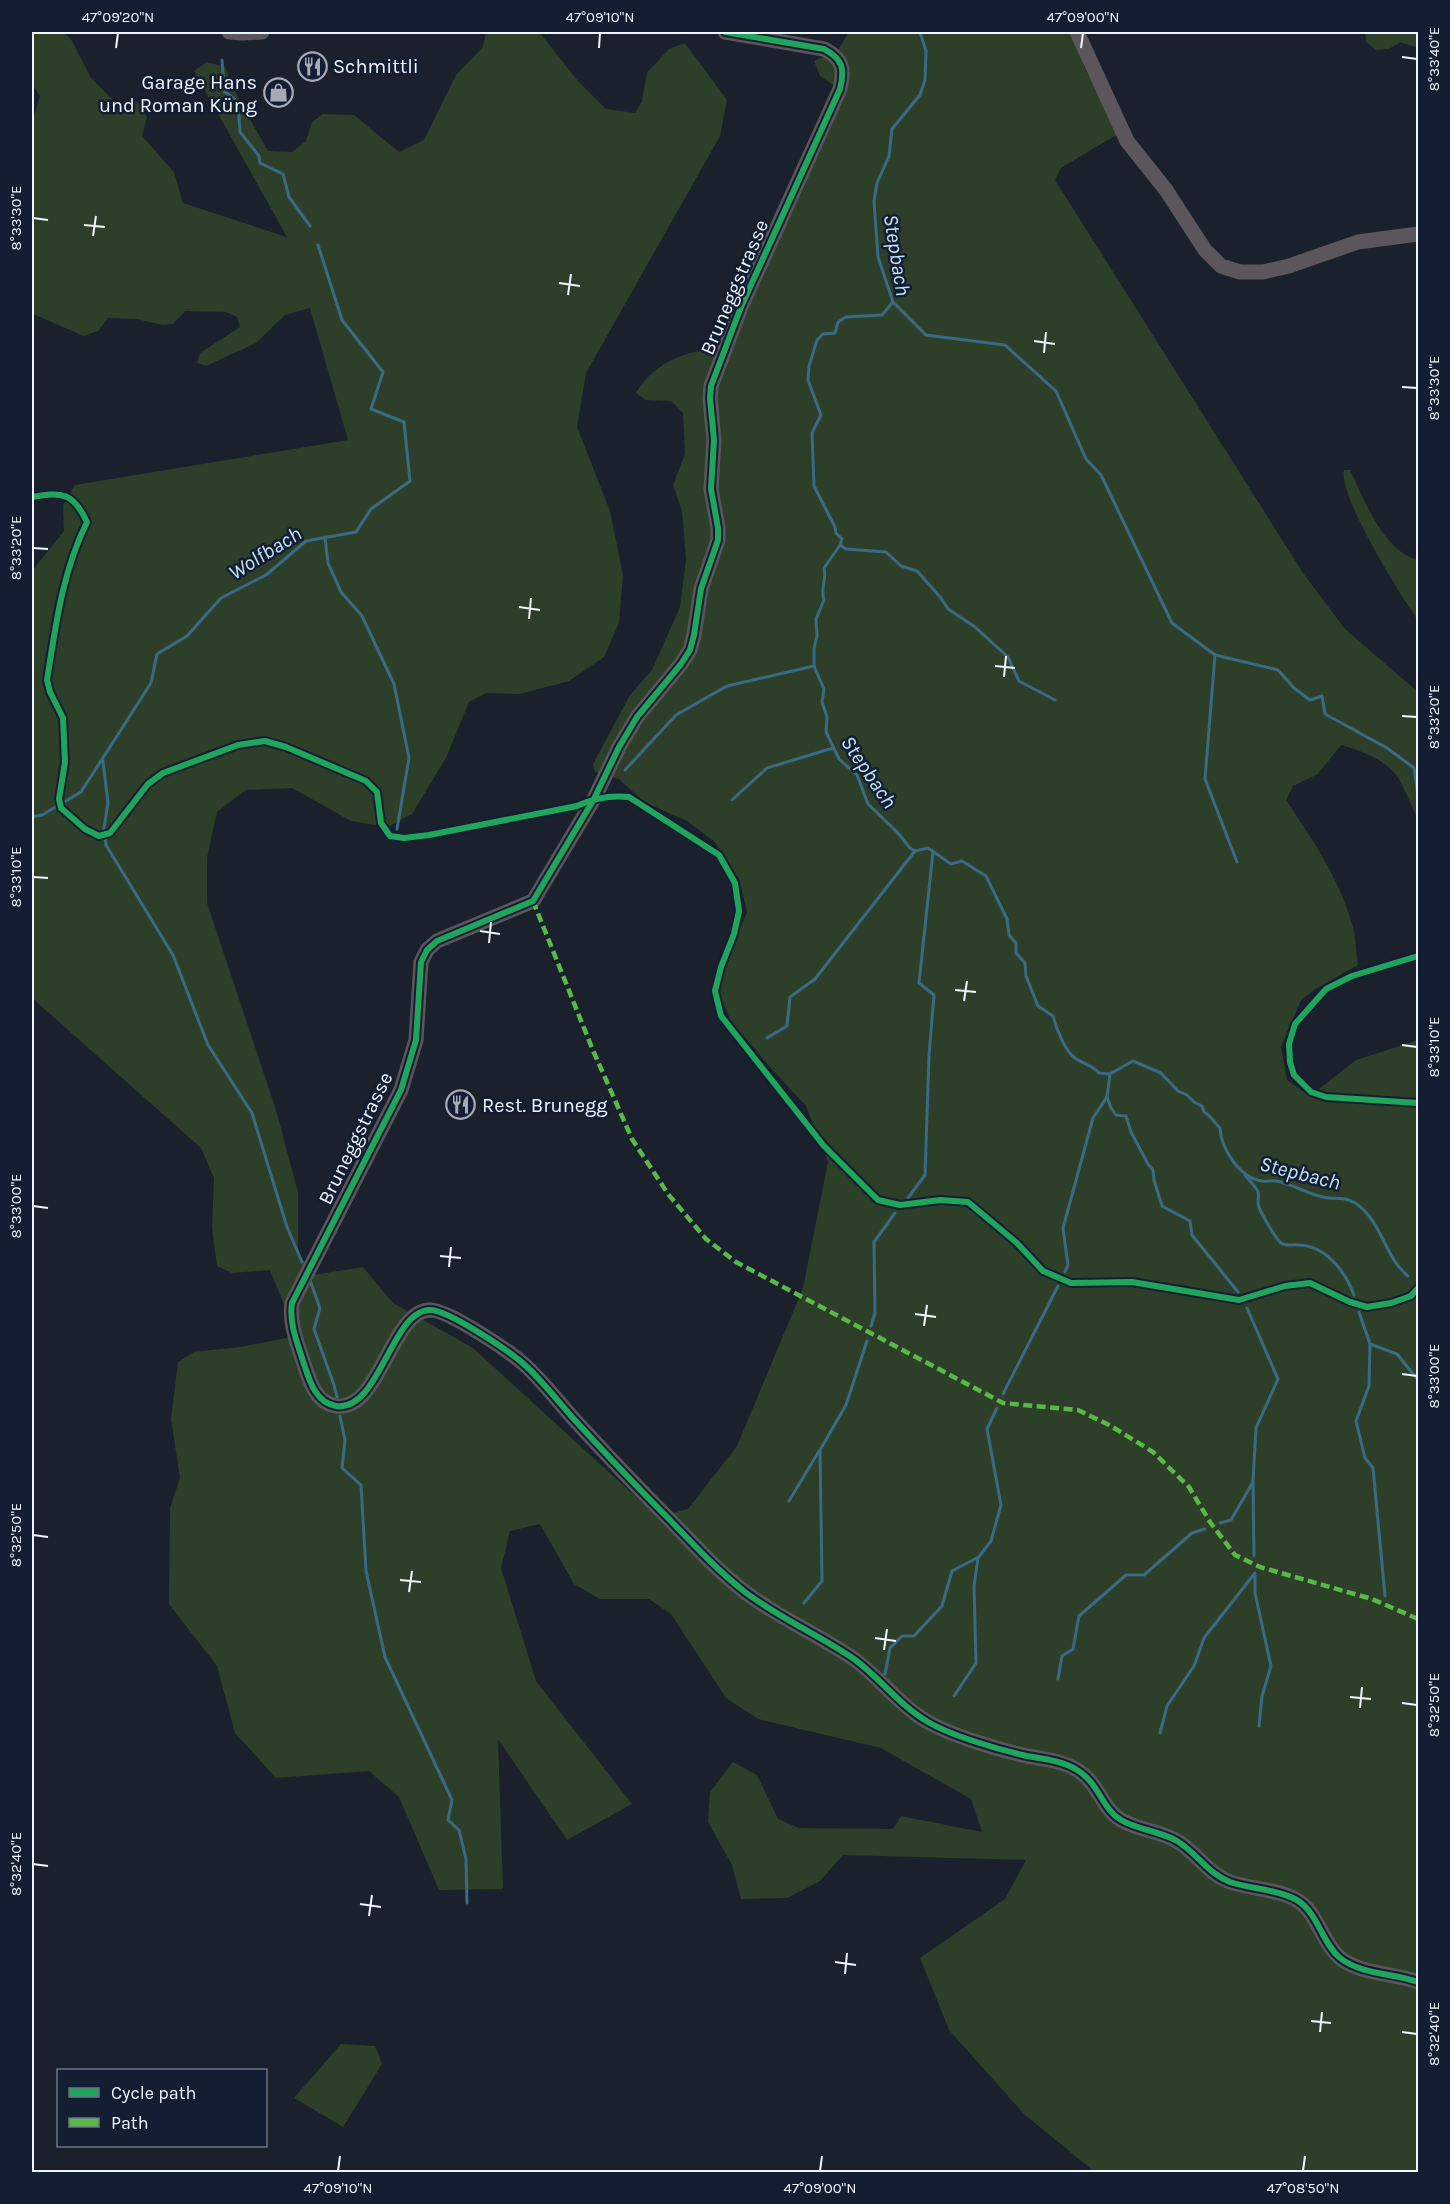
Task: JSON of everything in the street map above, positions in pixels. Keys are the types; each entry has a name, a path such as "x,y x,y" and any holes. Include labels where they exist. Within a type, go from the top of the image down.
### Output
{"street":[{"path":"229,32 262,32"},
{"name":"Bruneggstrasse","path":"724,32 824,49 835,55 842,66 843,76 840,89 741,307 711,386 714,440 711,482 718,528 717,540 701,589 690,650 637,717 619,747 594,799 533,901 437,941 427,950 421,962 416,1040 401,1090 292,1303 290,1313 293,1328 307,1374 322,1401 332,1406 345,1407 359,1398 376,1378 405,1326 416,1314 432,1310 450,1316 525,1365 608,1456 725,1575 765,1606 856,1661 927,1722 994,1747 1058,1762 1076,1769 1094,1784 1117,1818 1175,1840 1209,1869 1225,1879 1291,1897 1302,1903 1311,1913 1327,1943 1345,1962 1419,1982"},
{"path":"1077,32 1126,141 1166,190 1204,250 1221,266 1240,272 1263,272 1289,266 1358,242 1419,234"}],"green space":[{"path":"32,32 64,32 72,41 91,78 115,102 138,102 147,117 142,136 174,172 183,203 287,237 194,71 207,62 225,67 239,100 268,151 292,152 306,141 312,122 323,114 354,115 399,152 424,140 456,75 483,47 486,32 539,32 578,81 606,109 635,113 642,101 647,73 669,49 685,43 727,100 720,136 586,373 577,427 610,511 623,575 619,623 604,657 569,681 520,694 486,693 469,702 446,758 412,814 388,827 351,821 292,788 246,790 217,812 207,858 207,903 276,1110 298,1192 298,1252 313,1275 363,1267 393,1303 473,1348 658,1517 688,1509 737,1446 803,1288 828,1162 806,1106 731,1021 719,994 722,972 747,912 739,879 714,841 687,821 644,802 619,779 595,772 593,764 630,695 652,670 680,607 686,559 682,511 673,485 685,454 683,413 671,401 646,400 636,393 654,371 665,364 691,353 732,346 752,287 844,92 820,76 814,61 838,50 849,32 1070,32 1087,73 1118,134 1061,168 1055,180 1303,573 1345,629 1418,692 1418,819 1400,781 1389,767 1366,753 1341,745 1318,774 1293,786 1286,800 1324,859 1340,891 1353,929 1358,965 1317,988 1301,1000 1281,1047 1287,1080 1310,1096 1356,1060 1418,1040 1418,2172 1095,2172 1025,2115 949,2030 920,1958 1005,1899 1026,1860 843,1855 820,1881 787,1898 741,1899 732,1865 708,1822 710,1792 733,1762 757,1775 778,1819 799,1828 893,1829 901,1816 982,1832 971,1799 881,1748 758,1719 726,1698 671,1614 649,1599 600,1599 574,1584 540,1524 510,1531 501,1568 536,1681 632,1804 567,1840 498,1739 503,1889 439,1890 399,1797 369,1771 276,1778 235,1733 217,1666 169,1604 170,1508 180,1478 171,1419 178,1362 194,1352 240,1347 297,1336 270,1270 232,1273 217,1266 212,1227 214,1178 201,1148 32,998 32,571 64,531 63,505 75,485 348,440 310,308 285,315 256,343 206,366 197,363 200,353 240,327 237,317 226,312 185,311 173,324 162,325 137,319 108,318 98,331 84,336 32,315 32,117 40,96 32,84"},
{"path":"1365,32 1418,32 1418,48 1400,42 1389,49 1376,50 1366,42"},
{"path":"1344,470 1350,470 1369,510 1385,536 1406,555 1418,560 1418,620 1360,523 1345,483"},
{"path":"341,2044 375,2046 382,2064 343,2127 294,2098"}],"waterway":[{"name":"Stepbach","path":"920,32 926,51 925,80 920,95 892,129 889,156 877,183 874,201 878,257 893,302 882,315 846,317 838,322 835,333 823,334 817,340 809,366 808,380 821,415 812,433 814,486 836,533 842,539 824,568 824,600 816,619 814,666 824,689 822,702 827,717 826,732 839,759 857,775 868,804 910,848 915,851 928,848 951,864 962,861 986,876 1007,919 1009,935 1016,943 1016,953 1025,963 1026,976 1038,1006 1053,1016 1061,1039 1071,1055 1099,1073 1110,1074 1133,1061 1161,1073 1178,1091 1202,1106 1204,1112 1220,1128 1224,1145 1233,1161 1246,1174 1254,1179 1283,1183 1321,1197 1345,1199 1355,1203 1371,1219 1393,1259 1408,1276"},
{"name":"Wolfbach","path":"222,60 224,91 238,102 240,132 259,156 260,163 283,174 289,197 310,226"},
{"name":"Wolfbach","path":"32,817 42,815 81,792 151,683 157,654 187,636 221,598 266,575 306,541 356,532 371,509 410,481 404,422 371,409 383,372 342,320 318,245"},
{"path":"893,302 926,335 1005,345 1056,391 1086,459 1101,475 1172,623 1215,655 1278,670 1294,688 1310,700 1322,696 1325,714 1387,748 1414,768 1418,796"},
{"path":"325,537 328,563 341,592 362,616 394,684 409,758 397,829"},
{"path":"840,545 846,549 886,552 901,566 917,571 948,609 975,627 1008,657 1019,681 1055,700"},
{"path":"1215,655 1205,779 1237,862"},
{"path":"625,770 676,715 727,686 814,666"},
{"path":"732,800 767,768 833,748"},
{"path":"103,761 108,803 104,828 106,845 173,955 208,1045 252,1113 287,1227 302,1262"},
{"path":"767,1038 787,1026 790,997 815,979 915,851"},
{"path":"908,1198 925,1175 929,1056 934,995 919,983 933,852"},
{"path":"1065,1272 1068,1265 1063,1228 1093,1118 1107,1097 1110,1074"},
{"path":"1107,1097 1116,1115 1126,1116 1131,1132 1153,1170 1162,1206 1190,1221 1192,1235 1238,1292"},
{"path":"1245,1175 1258,1192 1259,1207 1279,1241 1286,1245 1309,1246 1326,1255 1340,1269 1354,1295"},
{"path":"871,1326 875,1313 874,1242 895,1213"},
{"path":"311,1283 320,1308 314,1329 337,1397"},
{"path":"1003,1394 1058,1286"},
{"path":"1247,1308 1278,1379 1256,1428 1253,1481 1254,1556"},
{"path":"1359,1312 1370,1344 1397,1354 1418,1380"},
{"path":"804,1603 822,1581 820,1450 846,1405 867,1341"},
{"path":"1370,1344 1369,1386 1356,1421 1365,1458 1373,1468 1385,1596"},
{"path":"954,1696 976,1663 974,1586 978,1558 991,1541 1001,1505 987,1429 997,1408"},
{"path":"340,1416 345,1440 342,1468 361,1485 366,1571 385,1657 452,1800 448,1820 459,1830 466,1859 467,1903"},
{"path":"789,1501 819,1451"},
{"path":"1220,1523 1231,1520 1253,1482"},
{"path":"1058,1679 1062,1656 1073,1649 1079,1616 1126,1575 1144,1575 1192,1533 1205,1529"},
{"path":"885,1674 890,1648 902,1636 914,1636 942,1606 952,1571 977,1558"},
{"path":"1160,1733 1167,1706 1194,1666 1204,1638 1255,1573"},
{"path":"1255,1575 1255,1593 1271,1666 1262,1696 1259,1726"}],"marked path":[{"path":"533,901 592,1048 632,1139 668,1194 706,1239 736,1262 1003,1403 1078,1410 1111,1426 1153,1452 1189,1487 1210,1522 1235,1555 1260,1567 1372,1599 1418,1619"}],"cycle path":[{"path":"725,32 824,49 839,61 842,76 840,89 741,307 711,386 714,440 711,489 718,540 701,589 690,650 637,717 619,747 594,799 533,901 437,941 427,950 421,962 416,1040 401,1090 292,1303 294,1332 308,1375 314,1389 323,1400 336,1406 351,1404 364,1394 405,1326 417,1314 430,1310 465,1324 526,1366 632,1482 706,1558 735,1584 771,1610 854,1659 899,1700 928,1722 976,1742 1060,1762 1072,1767 1084,1775 1109,1809 1121,1820 1177,1841 1209,1869 1230,1882 1280,1893 1303,1904 1328,1944 1340,1958 1349,1964 1368,1971 1418,1982"},
{"path":"32,497 66,496 77,505 87,522 71,560 57,619 47,680 50,692 63,718 65,762 59,799 61,808 85,829 99,836 110,833 148,784 163,773 238,745 265,741 286,747 366,781 377,792 381,823 390,836 404,838 429,835 577,806 602,798 629,797 719,855 735,883 739,911 734,934 721,967 715,991 721,1016 824,1146 878,1200 900,1205 940,1200 968,1202 1017,1243 1043,1271 1071,1283 1132,1282 1239,1300 1285,1286 1310,1283 1350,1302 1367,1307 1391,1303 1411,1296 1418,1288"},
{"path":"1418,956 1352,976 1326,989 1295,1024 1289,1044 1290,1062 1294,1075 1311,1092 1326,1097 1418,1103"}],"place":[{"name":"Schmittli","path":"312,66"},
{"name":"Garage Hans und Roman Küng","path":"278,93"},
{"name":"Rest. Brunegg","path":"461,1105"}]}
